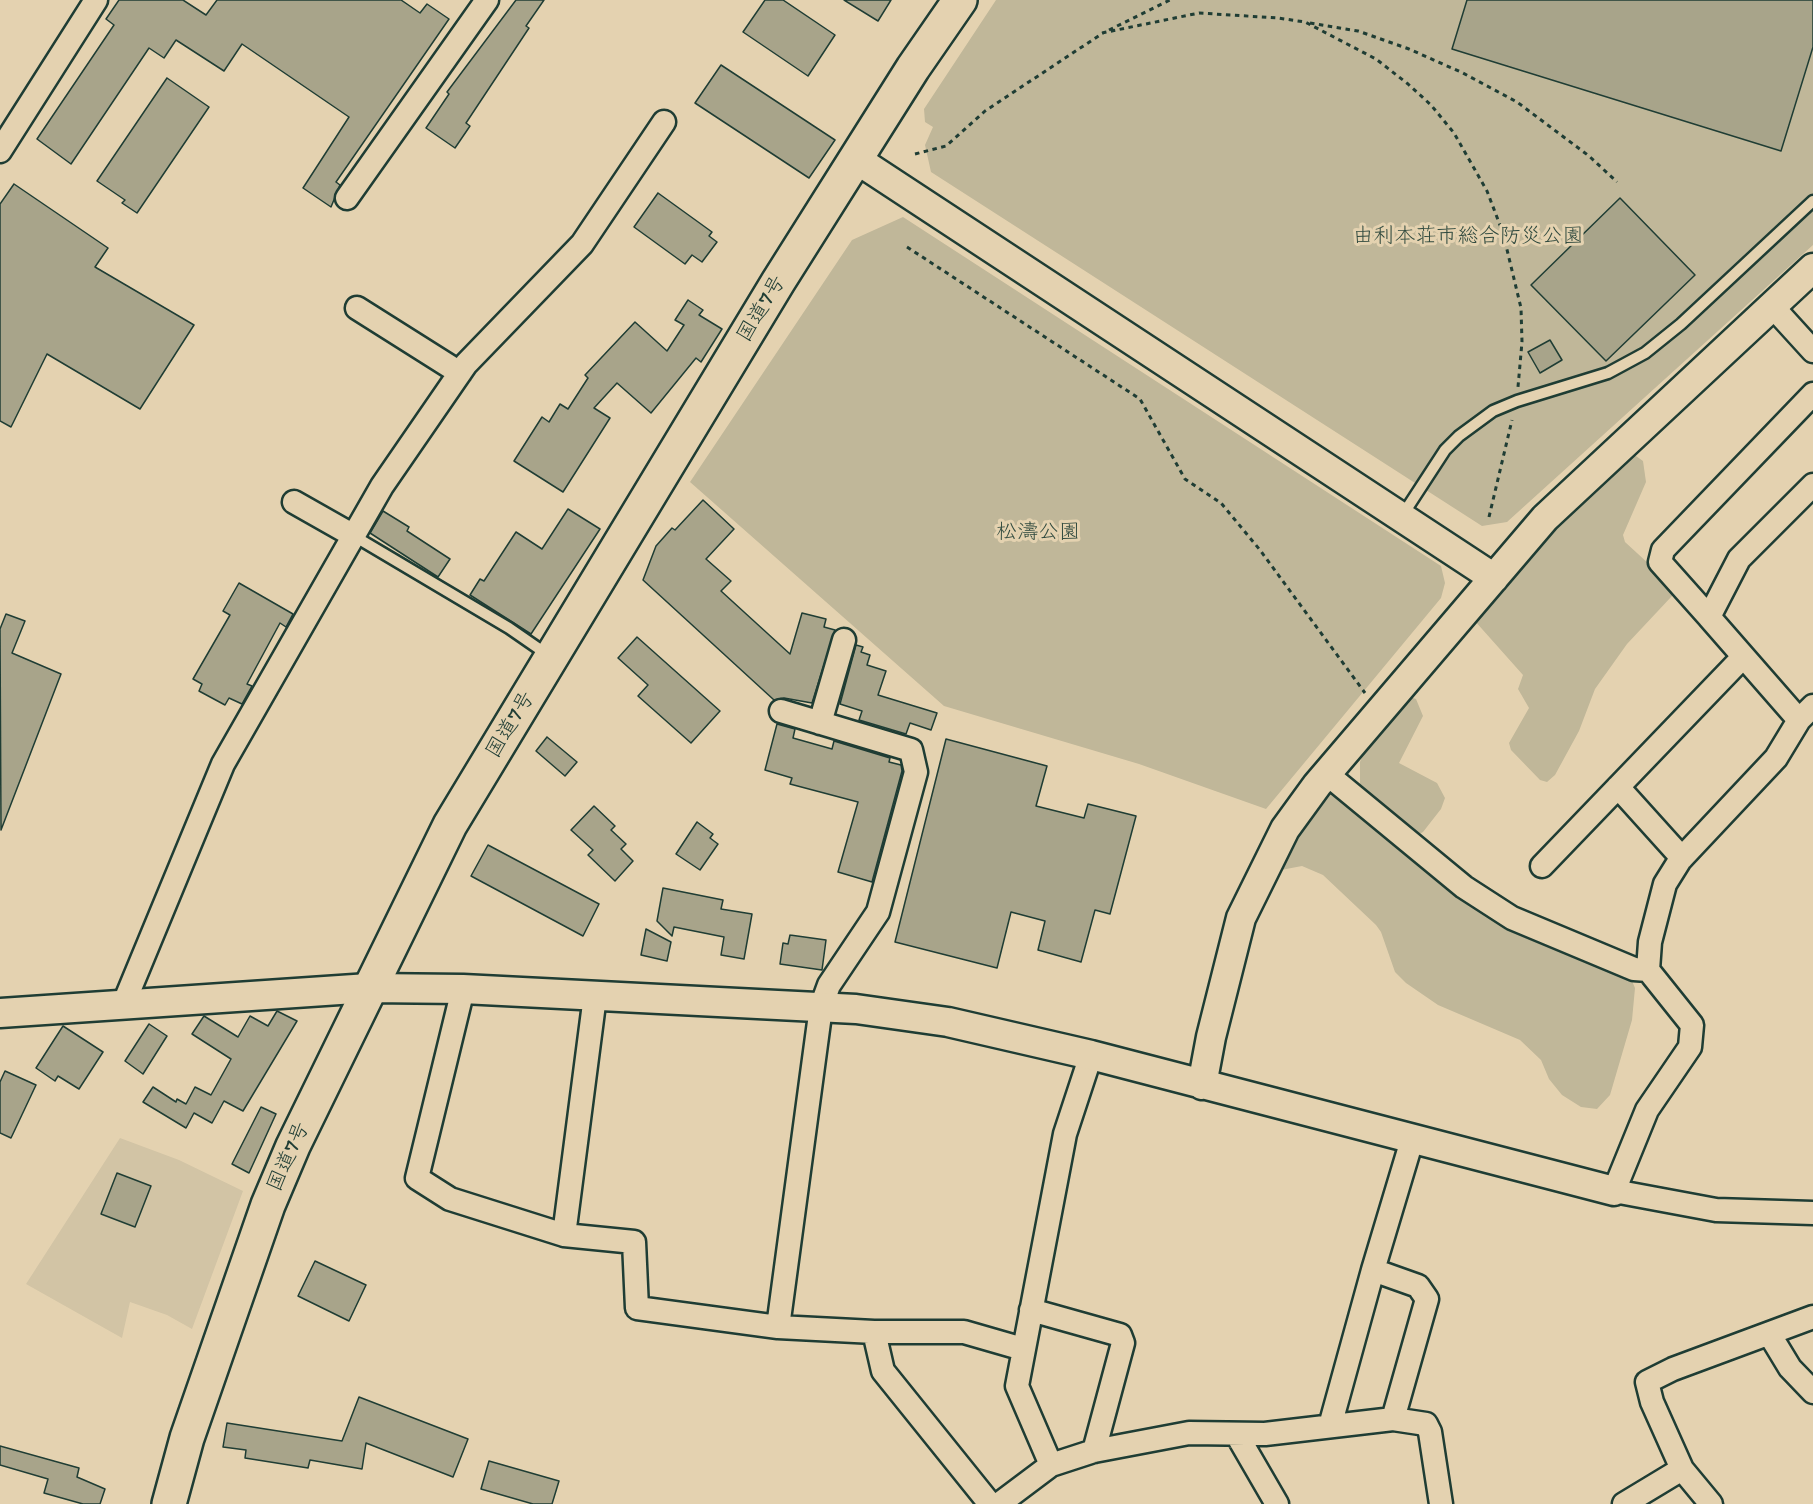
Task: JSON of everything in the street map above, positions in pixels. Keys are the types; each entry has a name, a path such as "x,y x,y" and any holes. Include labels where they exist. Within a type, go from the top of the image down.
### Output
{"highway":[{"name":"国道7号","path":"169,1504 187,1438 268,1205 369,988 450,825 778,282 960,0"}],"street":[{"path":"0,151 96,0"},
{"path":"347,198 487,0"},
{"path":"124,1003 223,764 382,486 460,373 582,244 664,122"},
{"path":"856,159 1494,578"},
{"path":"1203,1085 1216,1016 1241,918 1285,829 1327,774 1545,518 1813,268"},
{"path":"1772,306 1813,351"},
{"path":"357,308 460,373"},
{"path":"1614,1191 1647,1110 1690,1047 1692,1025 1648,970 1650,942 1665,884 1682,858 1776,758 1806,713 1743,657 1660,562 1663,550 1813,394"},
{"path":"1709,617 1739,559 1813,485"},
{"path":"294,502 354,536"},
{"path":"820,723 844,640"},
{"path":"1542,866 1743,657"},
{"path":"777,1327 821,1007 830,985 878,912 916,772 911,750 781,711"},
{"path":"1327,774 1464,887 1512,918 1634,969 1648,970"},
{"path":"1618,787 1682,858"},
{"path":"0,1013 369,988 463,989 856,1009 948,1022 1091,1055 1614,1191 1716,1210 1813,1213"},
{"path":"463,989 417,1178 450,1199 564,1235 634,1242 637,1308 777,1327 874,1332 964,1332 1023,1349"},
{"path":"564,1235 596,996"},
{"path":"1051,1465 1017,1386 1065,1134 1091,1055"},
{"path":"1330,1426 1412,1140"},
{"path":"1373,1270 1418,1286 1427,1299 1393,1419"},
{"path":"1031,1310 1120,1335 1123,1343 1094,1451"},
{"path":"1711,1504 1682,1469 1652,1402 1647,1382 1673,1369 1770,1335 1813,1317"},
{"path":"874,1332 883,1371 990,1504"},
{"path":"1770,1335 1790,1368 1813,1392"},
{"path":"999,1504 1051,1465 1094,1451 1189,1433 1237,1435 1393,1419 1426,1424 1430,1432 1441,1504"},
{"path":"1237,1435 1277,1504"},
{"path":"1624,1504 1682,1469"}],"lane":[{"path":"1401,517 1445,450 1460,436 1493,411 1517,400 1608,373 1645,353 1681,324 1813,201"},
{"path":"354,536 509,628 551,658"}],"path":[{"path":"915,154 946,146 985,111 1102,33 1170,0"},
{"path":"1102,33 1198,13 1238,14 1358,31 1409,49 1463,73 1517,102 1573,144 1617,182"},
{"path":"1305,22 1376,59 1408,84 1448,126 1474,164 1503,233 1521,308 1522,342 1517,400 1489,517"},
{"path":"906,247 1140,399 1185,479 1221,503 1228,511 1260,550 1371,702"}],"shaded area":[{"path":"120,1138 179,1160 243,1191 192,1329 167,1315 130,1302 122,1338 26,1284"}],"green space":[{"name":"由利本荘市総合防災公園","path":"996,0 1813,0 1813,245 1507,522 1482,526 931,172 925,145 933,127 925,122 924,109"},
{"name":"松濤公園","path":"903,217 1441,566 1445,583 1441,598 1266,809 1139,764 944,706 690,482 852,240"},
{"path":"1636,456 1643,461 1646,482 1623,535 1625,542 1673,586 1672,596 1627,644 1595,689 1579,731 1555,775 1547,782 1540,780 1511,750 1509,743 1529,708 1518,689 1523,675 1474,620 1545,538 1628,458"},
{"path":"1410,697 1416,699 1423,716 1399,763 1437,783 1445,798 1441,809 1423,832 1416,836 1365,797 1360,785 1360,762 1367,744"},
{"path":"1335,791 1449,884 1630,976 1635,988 1632,1020 1610,1095 1597,1109 1581,1107 1562,1095 1549,1079 1541,1060 1520,1040 1438,1005 1406,983 1395,972 1381,932 1376,925 1323,875 1302,866 1281,870 1298,830 1327,794"}],"building":[{"path":"119,0 183,0 206,15 217,0 401,0 420,13 427,4 449,19 336,182 340,185 331,207 303,188 349,117 242,44 224,71 176,40 164,58 149,48 71,164 37,139 114,25 106,19"},
{"path":"516,0 544,0 526,26 529,28 466,123 470,126 455,148 426,128 449,94 447,92"},
{"path":"765,0 783,0 835,35 808,76 743,32"},
{"path":"844,0 891,0 878,21"},
{"path":"1467,0 1813,0 1813,47 1781,151 1452,49"},
{"path":"721,65 835,140 809,178 695,103"},
{"path":"167,78 209,107 137,213 122,203 125,200 97,181"},
{"path":"14,184 108,248 95,267 194,325 140,409 47,354 11,427 0,421 0,204"},
{"path":"658,193 712,232 709,236 717,242 702,262 692,255 685,264 634,227"},
{"path":"1620,198 1695,275 1606,361 1531,285"},
{"path":"688,300 703,310 699,315 722,329 701,362 696,358 651,413 617,383 594,408 610,418 563,492 514,461 542,417 549,422 560,404 568,409 588,378 585,375 635,322 667,351 684,325 675,320"},
{"path":"1550,340 1562,360 1540,373 1528,352"},
{"path":"703,500 734,529 706,559 731,581 721,591 790,654 802,613 826,619 824,627 835,630 812,703 784,698 774,700 643,580 656,546 672,528 675,530"},
{"path":"568,509 600,529 531,634 470,595 480,579 484,581 516,532 542,549"},
{"path":"383,511 409,527 407,531 450,559 438,577 370,533"},
{"path":"239,583 293,614 286,627 280,623 247,684 252,686 242,704 229,698 225,705 199,691 202,684 193,679 230,615 223,611"},
{"path":"6,614 25,621 12,653 61,674 1,830 0,629"},
{"path":"637,637 720,711 691,743 638,696 648,685 618,658"},
{"path":"856,645 863,647 861,652 870,655 867,665 886,671 878,695 937,713 931,730 910,723 906,734 859,720 862,711 840,704"},
{"path":"777,724 795,729 793,738 832,749 834,741 890,758 889,762 901,765 902,771 872,882 838,872 858,802 790,784 792,778 765,770"},
{"path":"547,737 577,762 565,776 536,751"},
{"path":"946,739 1047,766 1036,806 1084,818 1088,804 1136,816 1110,914 1095,910 1081,962 1038,950 1045,921 1011,912 997,968 895,942"},
{"path":"594,806 615,826 611,830 626,844 621,849 633,861 615,881 588,855 593,850 571,830"},
{"path":"697,822 713,834 710,838 718,844 700,870 676,854"},
{"path":"488,845 599,904 583,936 471,876"},
{"path":"663,888 723,900 721,909 752,914 744,959 721,955 724,937 674,927 672,936 657,921"},
{"path":"646,929 671,942 667,961 641,955"},
{"path":"790,935 826,940 822,970 780,964 783,943 788,944"},
{"path":"277,1011 297,1021 243,1111 224,1101 212,1123 194,1113 186,1128 143,1102 153,1087 176,1102 177,1099 186,1104 195,1087 211,1095 231,1059 192,1034 204,1016 238,1037 250,1016 268,1026"},
{"path":"149,1024 167,1036 143,1074 125,1061"},
{"path":"63,1026 103,1052 79,1089 58,1076 55,1081 36,1068"},
{"path":"5,1071 36,1085 11,1138 0,1133 0,1082"},
{"path":"261,1107 276,1114 249,1173 232,1164"},
{"path":"117,1173 151,1186 135,1227 101,1214"},
{"path":"315,1261 366,1285 349,1321 298,1296"},
{"path":"359,1397 468,1439 453,1477 366,1443 362,1469 310,1460 308,1468 245,1458 246,1450 223,1447 227,1423 342,1441"},
{"path":"0,1446 79,1468 77,1477 105,1489 100,1504 83,1504 44,1493 48,1479 0,1465"},
{"path":"489,1461 559,1481 552,1504 533,1504 481,1489"}]}
